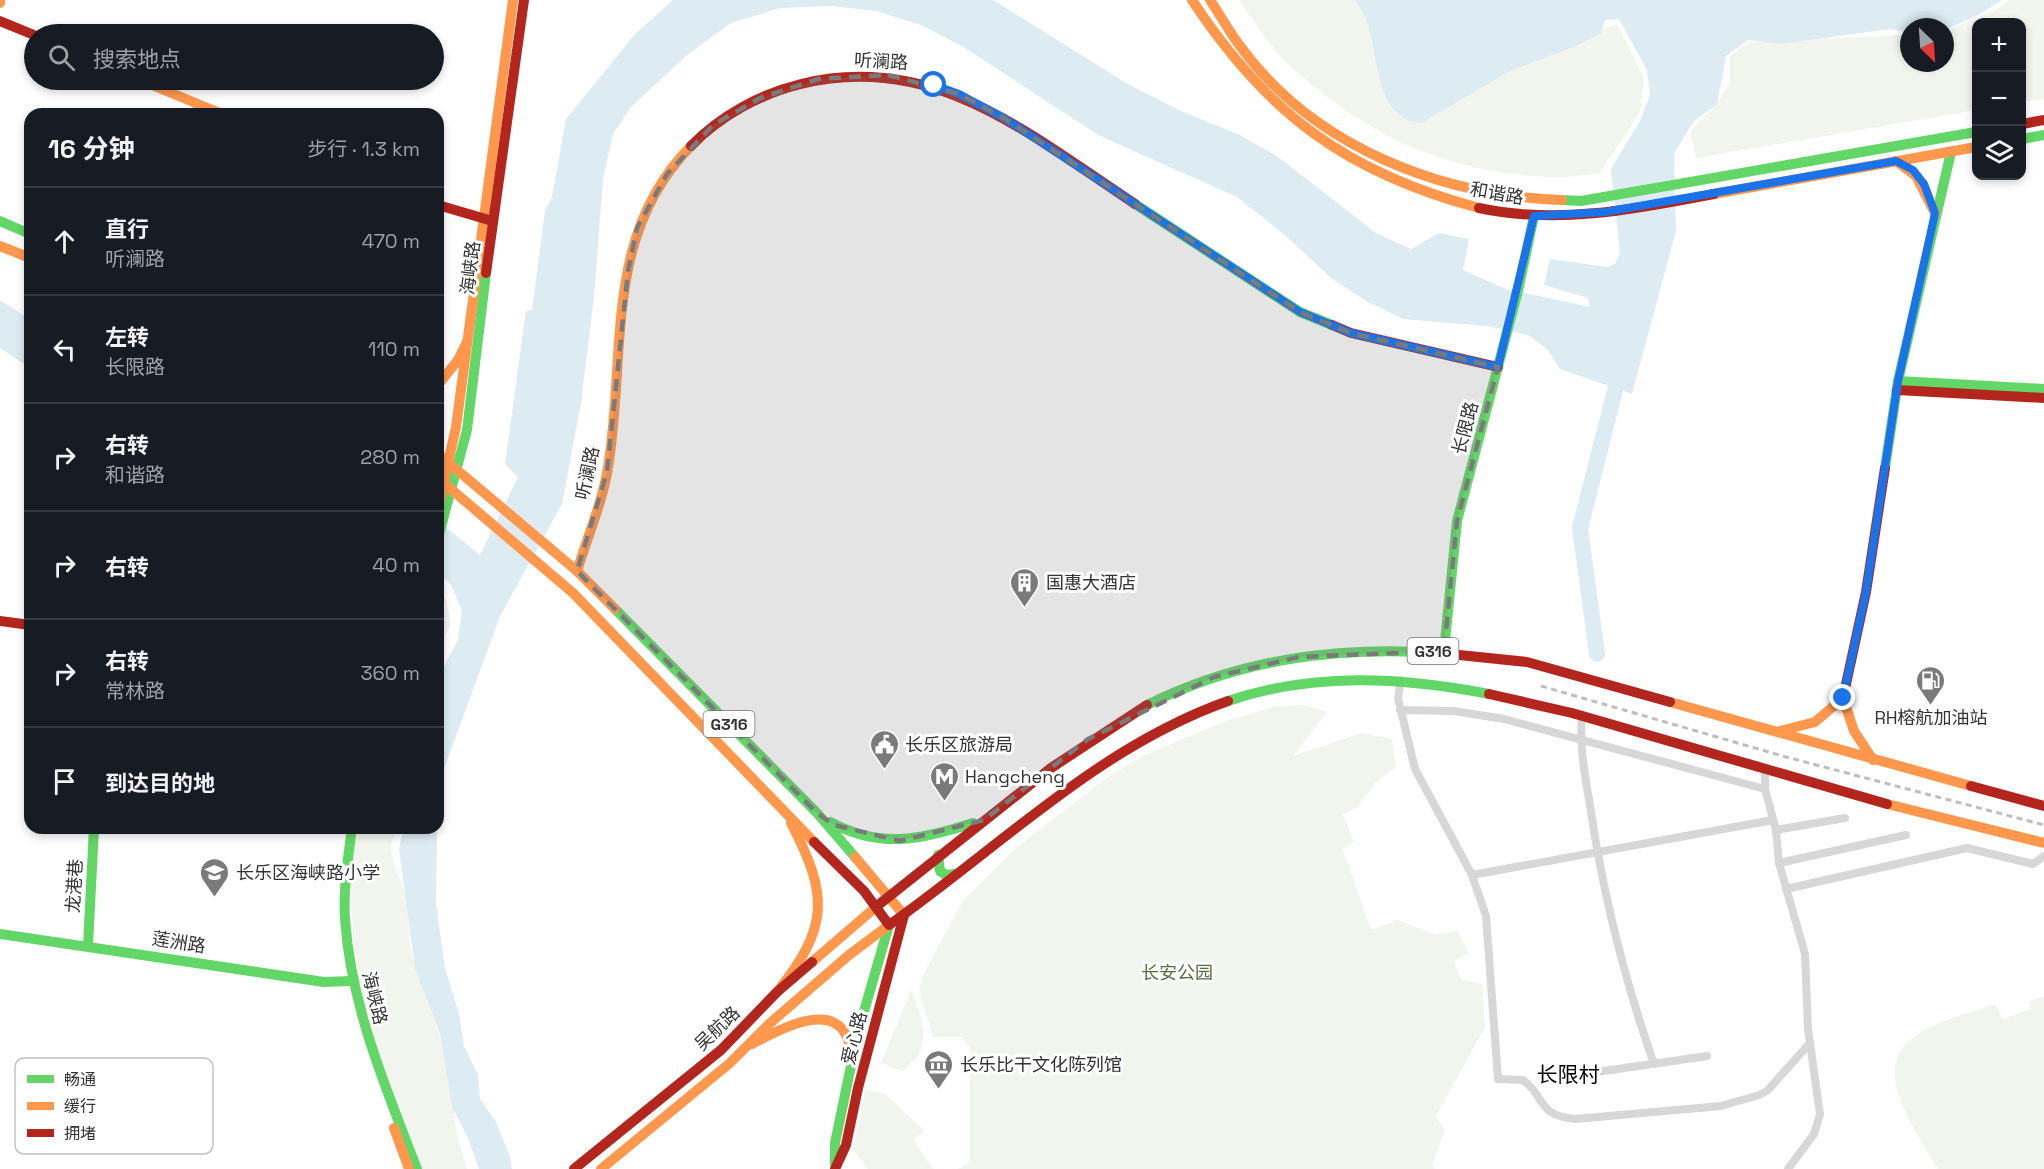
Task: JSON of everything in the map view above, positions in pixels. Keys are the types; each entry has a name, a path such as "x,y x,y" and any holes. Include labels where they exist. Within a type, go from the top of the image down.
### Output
{"main road":[{"name":"海峡路","path":"445,483 467,430 487,220 513,0"},
{"name":"海峡路","path":"453,466 467,342 524,0"},
{"name":"和谐路","path":"1192,0 1227,54 1255,86 1285,114 1344,156 1430,196 1534,216 1605,212 1683,200 1972,148"},
{"name":"和谐路","path":"1210,0 1242,47 1273,82 1320,123 1373,156 1425,178 1484,194 1540,201 1603,198 1972,133"},
{"path":"0,21 24,31"},
{"name":"听澜路","path":"576,571 607,472 625,293 637,228 667,174 712,125 733,111 760,98 818,79 844,75 888,75 909,78 959,94 1004,118 1300,312 1351,333 1498,367"},
{"path":"164,90 208,108"},
{"path":"2026,123 2044,120"},
{"path":"2026,138 2044,135"},
{"path":"1873,760 1851,728 1843,698 1866,592 1898,385 1935,213 1951,152"},
{"path":"1896,161 1913,170 1924,184 1935,213"},
{"path":"444,207 487,220"},
{"name":"长限路","path":"1444,651 1457,521 1518,291 1534,216"},
{"path":"0,221 24,231"},
{"path":"0,246 24,256"},
{"path":"444,378 458,360 467,342"},
{"path":"1898,385 2044,388"},
{"path":"1898,385 2044,398"},
{"name":"G316","path":"444,459 576,571 817,813 890,895 904,915"},
{"name":"G316","path":"445,483 573,593 877,906 889,925 1067,786 1148,735 1193,713 1234,698 1281,685 1326,679 1401,678 1450,684 1582,717 1975,828 2044,843"},
{"path":"0,621 24,624"},
{"name":"G316","path":"877,906 938,855 1098,733 1138,711 1214,677 1256,664 1299,657 1356,652 1444,651 1527,662 2044,806"},
{"path":"1773,731 1815,722 1843,698"},
{"path":"777,992 800,966 808,953 818,919 819,894 813,864 780,806"},
{"path":"817,813 854,833 900,841 929,838 984,820"},
{"name":"龙港巷","path":"88,945 94,834"},
{"name":"海峡路","path":"343,834 339,885 339,940 357,1027 409,1169"},
{"name":"海峡路","path":"351,834 345,873 344,909 348,981 417,1169"},
{"path":"938,855 940,871 946,875 955,874"},
{"name":"吴航路","path":"574,1169 720,1050 777,992 877,906"},
{"name":"爱心路","path":"835,1168 846,1145 864,1066 904,915"},
{"path":"835,1168 835,1143 872,970 889,925"},
{"name":"吴航路","path":"602,1169 746,1047 823,977 889,925"},
{"name":"莲洲路","path":"0,934 88,945 324,982 348,981"},
{"path":"811,963 818,962 825,966 823,977"},
{"path":"746,1047 794,1023 820,1018 838,1025 847,1034 852,1060"}],"street":[{"path":"1401,678 1398,698 1415,769 1472,875 1486,916 1498,1079 1522,1080 1551,1114 1575,1119 1735,1102 1767,1091 1810,1043"},
{"path":"1400,710 1469,712 1547,729 1765,789"},
{"path":"1582,717 1580,739 1597,852 1614,938 1654,1064"},
{"path":"1765,769 1765,789 1776,830 1779,863 1804,954 1810,1043 1820,1114 1819,1125 1788,1169"},
{"path":"1776,830 1845,819"},
{"path":"1472,875 1773,820"},
{"path":"1779,863 1906,835"},
{"path":"1786,889 1967,848 2033,864 2044,856"},
{"path":"1597,1072 1707,1056"}],"highlighted area":[{"path":"888,75 959,94 1004,118 1300,312 1351,333 1498,367 1457,521 1444,651 1299,657 1214,677 1088,739 984,820 900,841 834,825 817,813 577,571 607,472 628,271 637,228 667,174 713,125 760,98 818,79"}],"green space":[{"path":"1239,0 1365,0 1572,41 1617,24 1644,78 1640,112 1599,174 1568,177 1518,175 1459,163 1402,143 1375,129 1325,95 1283,59"},
{"path":"2009,0 2044,0 2044,99 2026,101 2026,18 1976,18 1999,8"},
{"path":"1972,20 1972,111 1696,158 1690,131 1710,112 1730,84 1730,56 1749,42 1900,35 1900,72 1954,72 1954,28"},
{"path":"444,596 446,599 451,624 444,638"},
{"name":"长安公园","path":"1303,705 1327,712 1293,756 1361,733 1392,739 1396,768 1376,782 1358,807 1343,815 1354,842 1343,849 1371,930 1398,920 1435,935 1457,931 1469,953 1454,961 1461,980 1482,984 1485,1027 1435,1118 1445,1129 1432,1166 1435,1169 958,1169 970,1162 970,1049 962,1037 933,1037 919,992 922,977 963,901 1018,846 1105,779 1142,756 1226,721 1277,706"},
{"path":"358,834 394,834 391,847 394,864 408,901 410,949 441,1040 452,1093 456,1131 467,1169 422,1169 365,1014 353,938 350,865"},
{"path":"911,990 920,1014 923,1041 917,1057 903,1071 881,1063"},
{"path":"2044,996 2044,1169 1938,1169 1910,1122 1896,1087 1895,1069 1899,1054 1919,1033 1940,1023 1995,1004 2003,1019 2031,1009 2028,1002"},
{"path":"865,1090 885,1094 925,1131 913,1140 933,1169 868,1169 853,1150"}],"shaded area":[{"path":"673,0 993,0 1126,83 1181,111 1240,135 1277,156 1376,233 1411,249 1439,233 1469,239 1463,270 1506,289 1590,307 1588,298 1544,285 1550,259 1607,267 1615,264 1620,252 1611,169 1640,121 1650,95 1647,70 1619,19 1605,20 1601,33 1578,45 1510,71 1421,123 1403,117 1391,105 1383,89 1370,31 1363,13 1354,0 2002,0 1980,14 1954,26 1954,18 1900,18 1900,31 1890,29 1781,44 1748,40 1726,56 1717,104 1693,122 1674,154 1676,231 1632,394 1560,369 1548,350 1528,335 1486,326 1403,319 1368,302 1331,278 1286,236 1237,197 1100,136 965,48 921,25 876,11 832,6 780,8 731,23 687,55 631,107 613,134 603,179 594,297 581,403 562,504 500,616 444,769 444,667 458,640 462,610 450,583 444,578 444,526 480,555 518,477 505,464 526,311 532,310 545,211 552,197 566,119 635,34"},
{"path":"0,300 24,315 24,364 0,348"},
{"path":"402,834 437,834 436,903 445,968 459,1014 464,1046 478,1075 480,1099 496,1122 510,1157 512,1169 479,1169 468,1138 452,1107 440,1034 415,968 399,849"}],"waterway":[{"path":"1597,654 1580,528 1621,367"}],"railway":[{"path":"1541,686 1786,757 2044,825"}],"traffic: fast":[{"path":"1562,200 1581,201 1972,133"},
{"path":"2026,138 2044,135"},
{"path":"1885,468 1898,381 1951,152"},
{"path":"1135,204 1300,312 1332,325"},
{"path":"1444,651 1457,521 1518,291 1534,216"},
{"path":"0,221 24,231"},
{"path":"444,516 467,430 486,273"},
{"path":"1898,381 2044,389"},
{"path":"615,609 817,813 855,857"},
{"path":"1147,705 1218,676 1290,659 1364,652 1440,653"},
{"path":"1228,701 1292,685 1358,680 1423,684 1489,694"},
{"path":"830,822 866,836 884,839 936,834 973,823"},
{"path":"88,945 94,834"},
{"path":"351,834 346,873 345,919 354,984 372,1047 417,1169"},
{"path":"938,855 940,871 946,875 955,874"},
{"path":"835,1164 835,1143 858,1032 889,925"},
{"path":"0,934 324,982 352,981"}],"traffic: slow":[{"path":"444,482 456,427 513,0"},
{"path":"1192,0 1220,40 1250,76 1281,107 1314,134 1350,157 1389,177 1432,194 1479,208"},
{"path":"1210,0 1240,46 1270,81 1305,112 1342,138 1383,159 1426,176 1471,188 1516,196 1562,200"},
{"path":"164,90 208,108"},
{"path":"577,571 607,475 614,419 619,335 631,255 644,216 663,180 691,146"},
{"path":"1714,194 1972,148"},
{"path":"1896,161 1916,176 1935,213"},
{"path":"0,246 24,256"},
{"path":"444,378 458,360 467,342"},
{"path":"444,459 577,571 615,609"},
{"path":"444,483 573,593 814,842"},
{"path":"1843,698 1854,731 1873,760"},
{"path":"1780,731 1815,722 1843,698"},
{"path":"1670,702 1971,786"},
{"path":"1887,804 2044,843"},
{"path":"777,992 806,948 818,911 817,891 812,871 791,823"},
{"path":"855,857 904,915"},
{"path":"812,962 877,906"},
{"path":"601,1169 730,1063 769,1024 849,955 889,925"},
{"path":"752,1044 801,1022 827,1020 838,1025 846,1035 851,1053"},
{"path":"394,1128 409,1169"}],"traffic: jam":[{"path":"486,273 524,0"},
{"path":"0,21 24,31"},
{"path":"691,146 715,125 742,107 786,88 849,77 895,79 937,89 978,106 1018,127 1135,204"},
{"path":"2026,123 2044,120"},
{"path":"1479,208 1509,213 1568,215 1626,210 1714,194"},
{"path":"444,207 489,220"},
{"path":"1332,325 1351,333 1498,367"},
{"path":"1897,390 2044,398"},
{"path":"1843,698 1866,592 1885,468"},
{"path":"0,621 24,624"},
{"path":"1440,653 1527,662 1670,702"},
{"path":"1489,694 1572,713 1887,804"},
{"path":"814,842 864,891 889,925 1051,801 1093,772 1136,744 1228,701"},
{"path":"877,906 1051,768 1147,705"},
{"path":"1971,786 2044,806"},
{"path":"835,1169 846,1145 858,1088 904,915"},
{"path":"574,1169 721,1050 777,992 812,962"}],"place":[{"name":"国惠大酒店","path":"1025,608"},
{"name":"RH榕航加油站","path":"1931,706"},
{"name":"长乐区旅游局","path":"884,770"},
{"name":"Hangcheng","path":"944,802"},
{"name":"长乐区海峡路小学","path":"215,898"},
{"name":"长乐比干文化陈列馆","path":"939,1090"}],"district":[{"name":"长限村","path":"1568,1074"}],"route":[{"path":"934,85 959,94 1004,118 1300,312 1351,333 1498,367 1518,291 1534,216 1567,216 1605,212 1896,161 1905,164 1924,184 1935,213 1898,381 1866,592 1843,698"}]}
